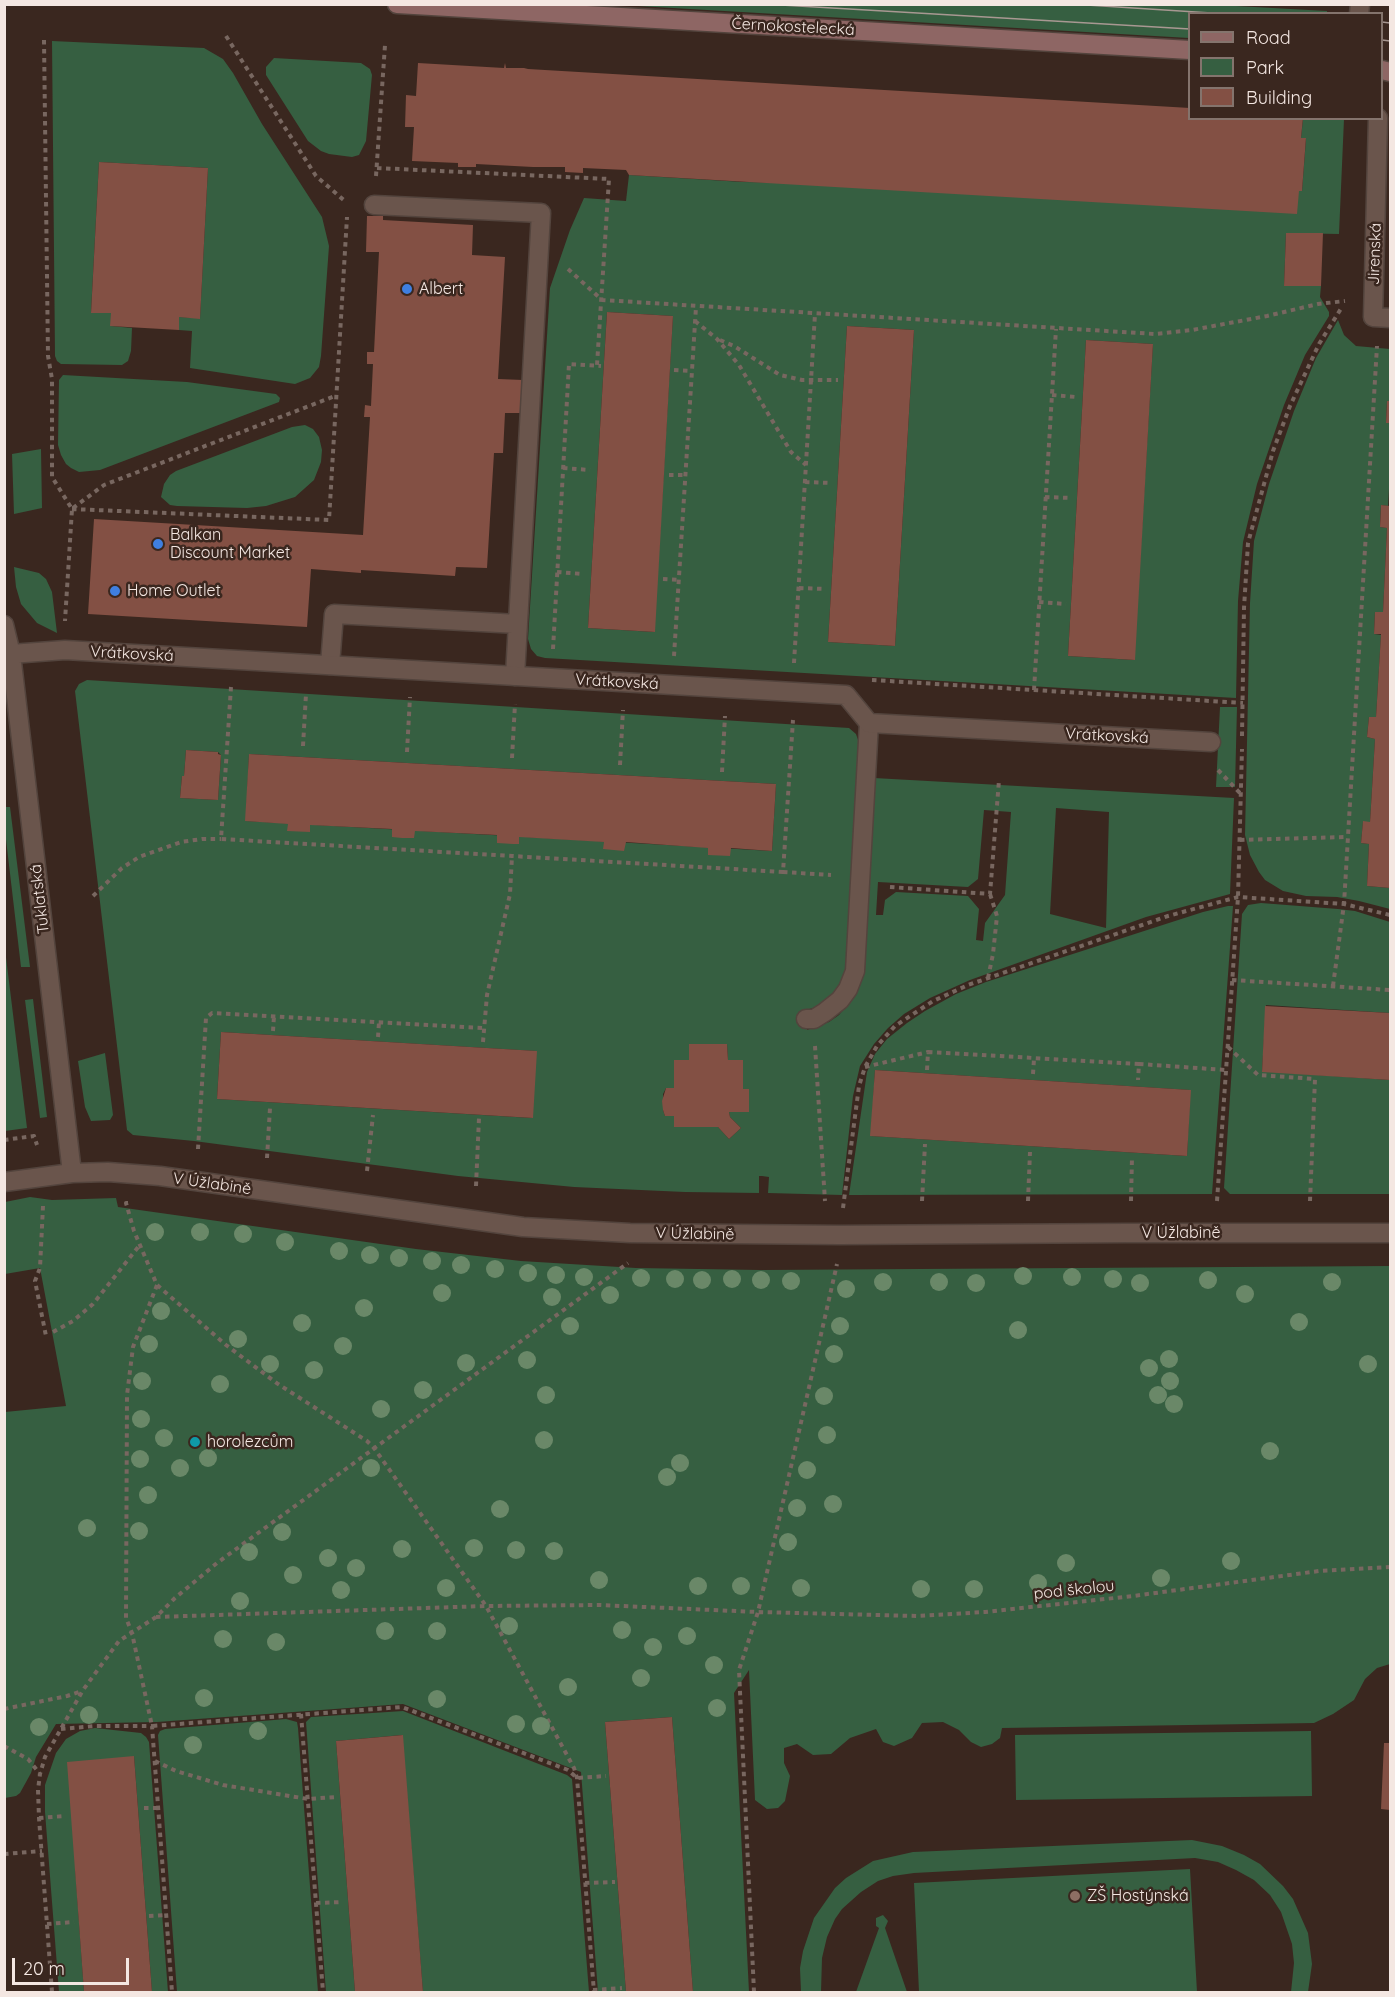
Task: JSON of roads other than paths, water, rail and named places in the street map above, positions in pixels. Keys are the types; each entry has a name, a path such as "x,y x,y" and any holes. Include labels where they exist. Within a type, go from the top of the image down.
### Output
{"main road":[{"name":"Černokostelecká","path":"397,4 1188,50"}],"street":[{"name":"Jirenská","path":"1378,120 1382,317"},
{"path":"374,205 542,213 515,676"},
{"path":"330,665 334,614 518,624"},
{"name":"Tuklatská","path":"4,625 11,654 72,1173"},
{"name":"Vrátkovská","path":"11,654 65,650 846,695 869,723 1211,742"},
{"path":"810,1019 825,1012 840,1000 855,970 869,723"},
{"name":"V Úžlabině","path":"4,1182 72,1173 108,1172 160,1176 523,1227 630,1233 828,1235 1390,1233"}],"tram line":[{"path":"764,4 1188,29"},
{"path":"1071,4 1196,12"},
{"path":"1383,22 1390,23"},
{"path":"1383,40 1390,41"}],"place":[{"name":"Albert","path":"407,289"},
{"name":"Balkan Discount Market","path":"158,544"},
{"name":"Home Outlet","path":"115,591"},
{"name":"horolezcům","path":"195,1442"},
{"name":"ZŠ Hostýnská","path":"1075,1896"}]}
